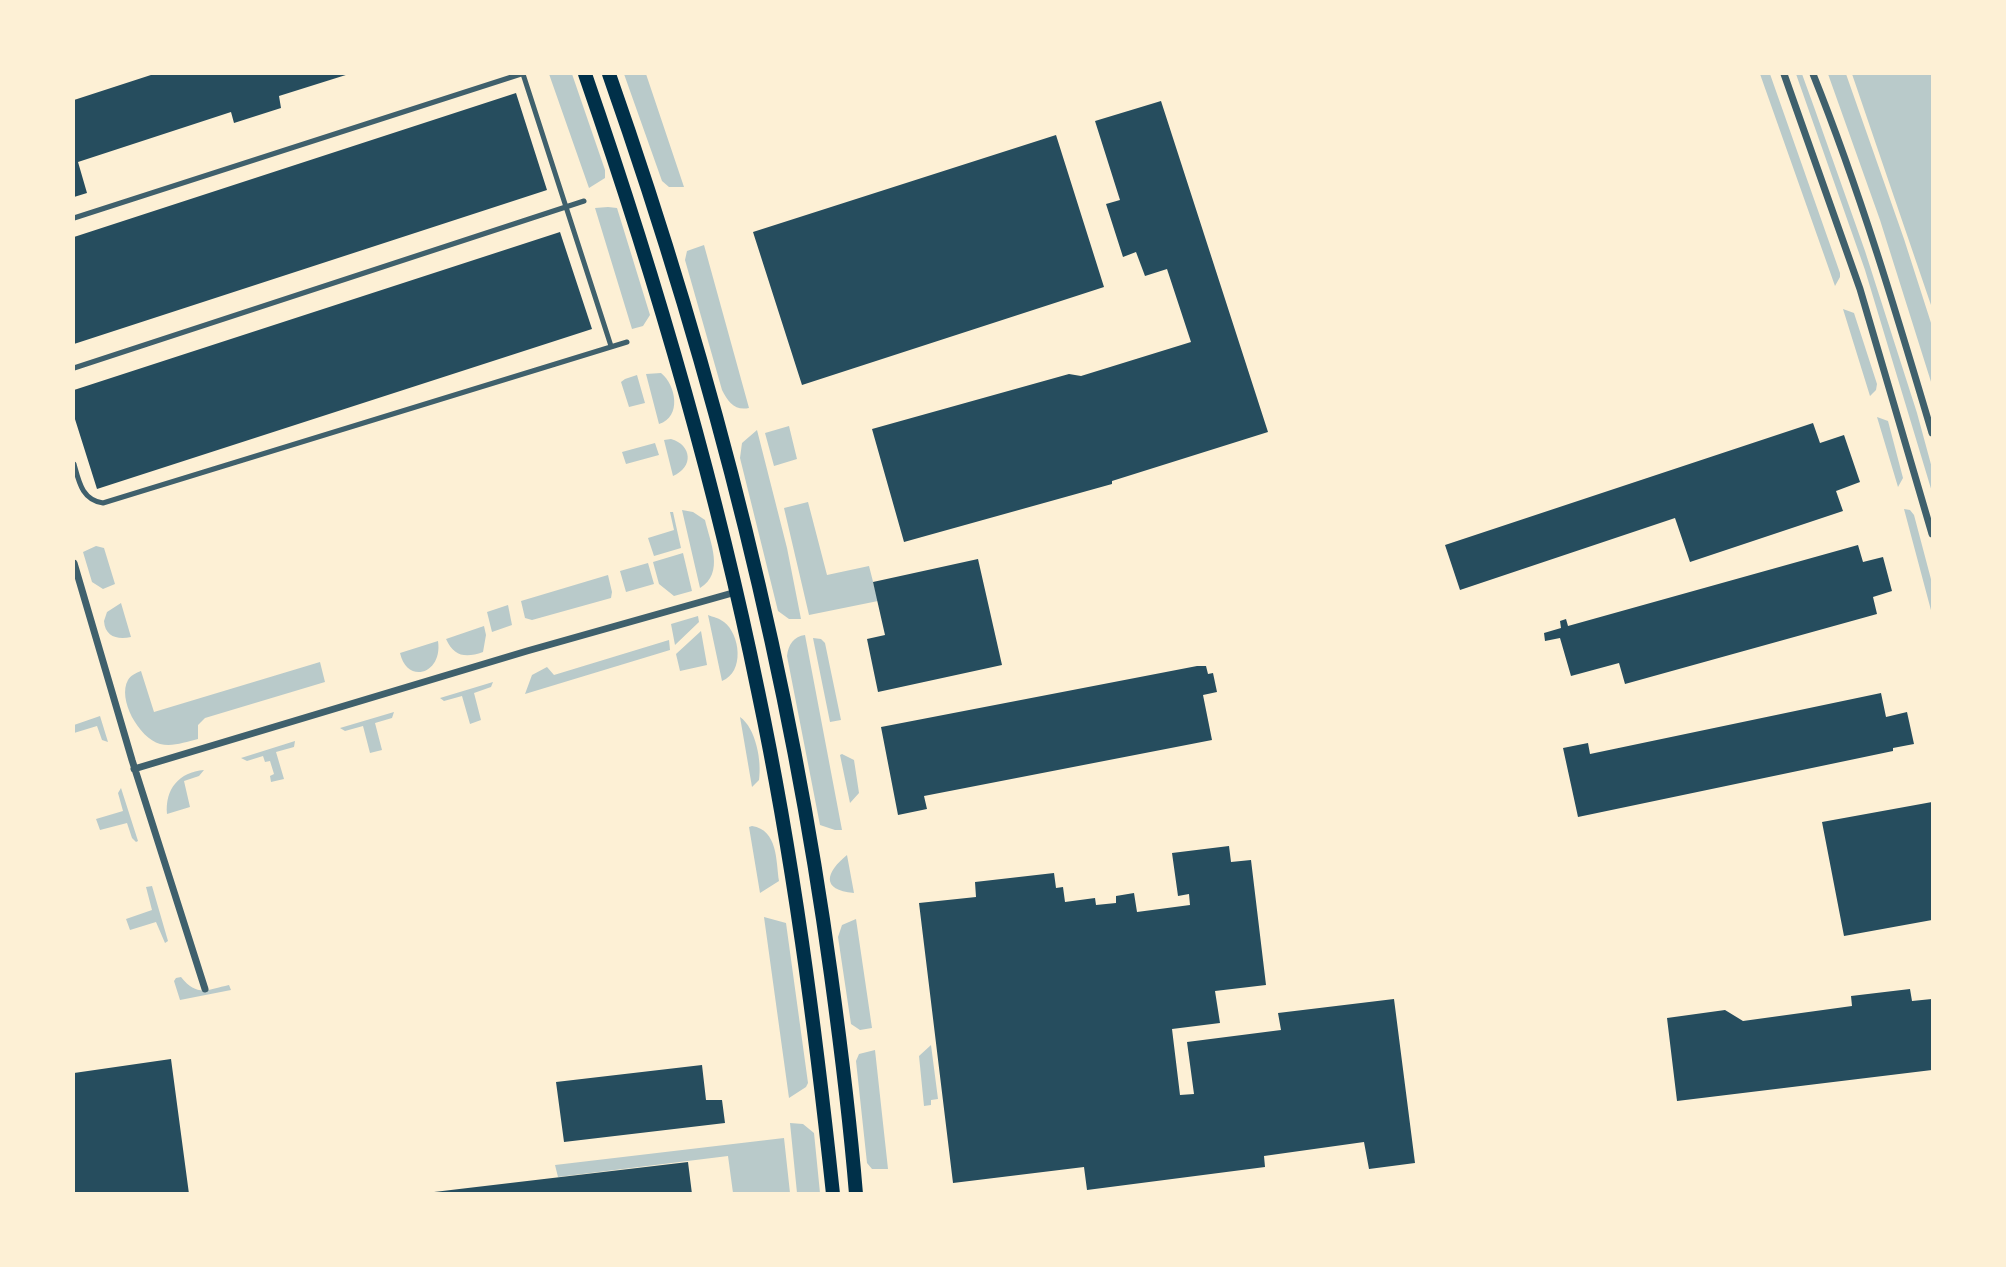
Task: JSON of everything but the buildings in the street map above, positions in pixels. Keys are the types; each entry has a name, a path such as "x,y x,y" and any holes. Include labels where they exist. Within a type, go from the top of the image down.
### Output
{"main road":[{"path":"585,74 644,246 700,442 761,703 796,901 833,1194"},
{"path":"609,74 686,307 735,481 760,586 814,861 840,1043 856,1194"}],"street":[{"path":"1784,74 1860,289 1933,534"},
{"path":"1813,74 1857,191 1933,433"},
{"path":"74,563 134,769 205,989"},
{"path":"134,769 527,651 736,592"}],"lane":[{"path":"74,218 522,74 611,346"},
{"path":"74,368 584,201"},
{"path":"74,464 83,492 93,502 103,503 627,342"}],"shaded area":[{"path":"549,74 572,74 605,170 605,178 589,188"},
{"path":"624,74 646,74 684,187 669,187 662,181"},
{"path":"1760,74 1770,74 1840,273 1835,286"},
{"path":"1796,74 1802,74 1865,251 1917,413 1932,468 1932,492 1865,270"},
{"path":"1828,74 1846,74 1904,239 1932,326 1932,385 1880,220"},
{"path":"1852,74 1932,74 1932,308"},
{"path":"595,208 617,208 650,315 643,326 632,329"},
{"path":"704,245 749,408 732,405 722,390 685,260 687,251"},
{"path":"1843,309 1854,313 1877,384 1876,390 1870,396"},
{"path":"661,373 673,393 674,408 671,415 659,424 646,374"},
{"path":"637,375 645,403 629,407 621,382"},
{"path":"1877,417 1888,421 1903,478 1898,487"},
{"path":"789,426 797,459 774,466 765,433"},
{"path":"757,430 787,548 801,619 789,619 778,611 740,458 742,443"},
{"path":"671,439 683,446 688,456 684,467 673,476 664,440"},
{"path":"655,443 659,455 626,464 622,452"},
{"path":"808,502 827,575 869,566 878,601 809,615 784,508"},
{"path":"1904,509 1910,510 1914,515 1932,583 1932,614"},
{"path":"682,510 693,512 705,520 712,547 712,574 708,582 700,588"},
{"path":"670,512 673,512 681,548 654,556 648,538 674,530"},
{"path":"96,546 104,548 115,584 103,589 92,582 83,552"},
{"path":"683,553 692,591 674,596 659,584 653,562"},
{"path":"648,563 654,584 626,592 620,571"},
{"path":"608,575 611,598 532,620 525,618 521,601"},
{"path":"121,603 131,637 113,636 105,626 107,612"},
{"path":"508,605 512,625 492,632 487,612"},
{"path":"708,615 724,622 729,628 734,635 738,653 734,670 722,681"},
{"path":"698,616 699,622 675,645 671,624"},
{"path":"484,626 486,635 483,652 471,655 457,653 446,639"},
{"path":"701,631 707,665 680,671 676,654"},
{"path":"805,635 842,830 820,825 787,656 792,642"},
{"path":"813,638 821,639 825,643 841,720 830,722"},
{"path":"669,640 670,650 525,694 532,675 547,667 554,675"},
{"path":"438,641 438,652 430,668 416,672 404,663 400,653"},
{"path":"320,662 325,682 205,718 198,725 198,739 179,744 160,744 145,734 132,717 125,697 128,680 141,671 154,712"},
{"path":"493,682 491,687 474,693 481,720 470,724 462,696 444,701 440,698"},
{"path":"394,712 392,718 375,723 382,750 370,753 363,726 345,731 340,728"},
{"path":"100,716 108,742 102,740 97,726 74,733 74,725"},
{"path":"740,717 754,737 759,755 759,780 752,787"},
{"path":"295,741 294,747 276,752 284,779 271,782 270,776 274,774 270,761 265,762 263,756 247,761 241,758"},
{"path":"840,755 854,760 859,793 850,803"},
{"path":"204,770 199,776 184,781 190,807 167,814 168,797 175,783 187,774"},
{"path":"121,788 138,841 136,842 127,823 100,830 96,819 123,811 118,793"},
{"path":"749,827 767,833 771,840 779,881 760,893"},
{"path":"847,855 854,893 836,888 830,879 834,868"},
{"path":"152,886 168,941 165,943 156,922 130,930 126,919 152,910 146,887"},
{"path":"764,917 786,923 808,1083 789,1098"},
{"path":"856,919 872,1028 860,1030 851,1024 838,937 842,925"},
{"path":"181,977 197,990 229,985 231,990 180,1000 174,981"},
{"path":"931,1045 938,1099 931,1100 931,1105 924,1106 919,1056"},
{"path":"875,1050 888,1169 872,1169 867,1163 856,1061 859,1054"},
{"path":"790,1123 803,1124 814,1133 820,1193 797,1193"},
{"path":"784,1138 790,1193 733,1193 728,1156 558,1177 555,1165"}]}
